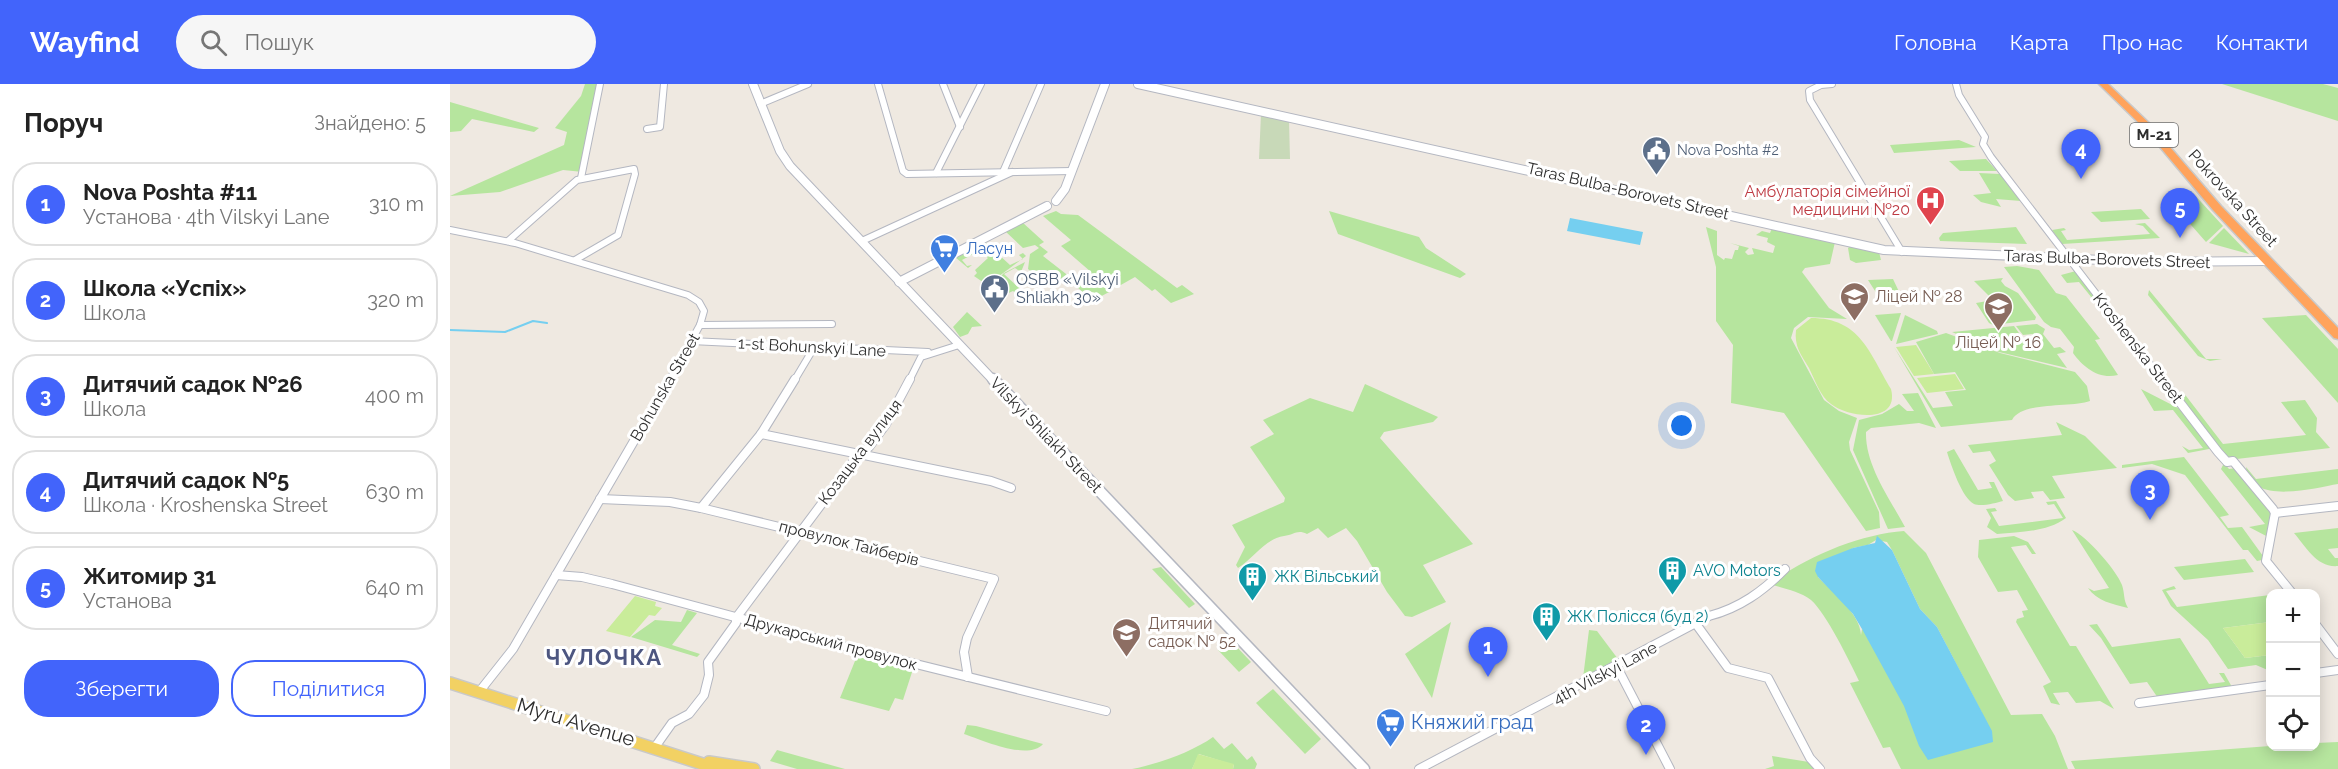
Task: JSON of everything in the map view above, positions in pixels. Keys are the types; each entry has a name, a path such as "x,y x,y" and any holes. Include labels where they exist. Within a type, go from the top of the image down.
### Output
{"highway":[{"name":"Pokrovska Street","path":"2103,84 2147,126 2267,261 2338,335"}],"main road":[{"name":"Myru Avenue","path":"450,683 718,769"},
{"name":"Myru Avenue","path":"702,762 754,769"}],"street":[{"path":"581,178 600,84"},
{"path":"647,129 660,127 664,84"},
{"name":"Vilskyi Shliakh Street","path":"753,84 787,161 899,282 1364,769"},
{"path":"760,104 808,84"},
{"path":"878,84 903,171 907,174 1072,171"},
{"path":"944,84 960,127"},
{"path":"936,173 981,84"},
{"path":"1003,172 1041,84"},
{"path":"899,282 1056,201 1065,189 1105,84"},
{"name":"Taras Bulba-Borovets Street","path":"1138,84 1902,252 2184,262 2267,261"},
{"path":"1832,84 1821,85 1809,91 1810,100 1902,252"},
{"name":"Kroshenska Street","path":"1956,84 1959,95 1985,137 1983,146 2218,452 2227,462 2233,461 2276,513"},
{"path":"508,241 581,178 630,168 635,174 618,235 575,260"},
{"path":"862,241 1013,172"},
{"name":"Bohunska Street","path":"450,230 508,241 695,298 704,311 700,325 691,341 513,649 479,692"},
{"path":"700,325 832,324"},
{"name":"1-st Bohunskyi Lane","path":"691,341 933,352"},
{"path":"933,352 959,345"},
{"path":"701,508 761,434 815,346"},
{"name":"Козацька вулиця","path":"655,747 672,723 689,714 704,695 709,675 708,663 736,623 736,618 892,412 921,357 933,352"},
{"path":"761,434 991,481 1011,488"},
{"name":"провулок Тайберів","path":"600,499 670,502 701,508 994,579 967,638 964,652 968,677"},
{"path":"2288,589 2266,561 2276,513 2338,506"},
{"name":"4th Vilskyi Lane","path":"1419,769 1696,624 1752,598 1765,589 1785,569"},
{"name":"Друкарський провулок","path":"556,575 582,577 612,584 736,618 1106,711"},
{"path":"1696,624 1728,668 1768,678 1810,758 1820,769"},
{"path":"2320,630 2338,654"},
{"path":"1617,667 1670,769"},
{"path":"2320,672 2338,670"},
{"path":"2139,703 2266,686"}],"green space":[{"path":"585,84 600,84 583,172 563,170 500,192 450,196 564,145 567,132 555,128 581,96"},
{"path":"2222,84 2323,84 2338,88 2338,121"},
{"path":"450,102 539,128 534,132 472,119 461,131 450,132"},
{"path":"1261,114 1289,120 1290,159 1259,159"},
{"path":"1959,140 1976,147 1894,153 1890,145"},
{"path":"1986,159 1997,171 1960,171 1949,161"},
{"path":"1979,173 2000,174 2021,201 1996,199 2001,207 1981,202 1973,195 1991,193"},
{"path":"2191,191 2223,226 2206,242 2177,209 2182,209 2168,193"},
{"path":"2141,209 2150,219 2101,222 2091,212"},
{"path":"1056,211 1061,214 1078,215 1177,288 1182,285 1194,294 1171,303 1155,289 1152,291 1135,277 1119,286 1116,284 1111,287 1113,290 1092,301 1073,283 1091,272 1061,246 1071,240 1043,216"},
{"path":"1329,211 1419,237 1426,248 1466,274 1460,278 1338,234"},
{"path":"1022,222 1044,242 1039,245 1048,252 1043,256 1070,277 1050,288 1028,269 1030,254 1039,248 1035,245 1023,248 1005,231"},
{"path":"2145,223 2160,238 2062,244 2052,230 2064,228 2066,230 2061,231 2067,240 2150,234 2143,226 2135,224"},
{"path":"1706,227 1717,231 1717,255 1724,260 1725,258 1732,259 1735,250 1738,250 1739,246 1730,243 1749,248 1745,252 1748,255 1754,254 1752,248 1773,253 1775,246 1767,242 1768,238 1756,235 1762,231 1770,233 1772,228 1835,242 1830,264 1805,268 1802,272 1829,308 1847,319 1808,317 1794,328 1791,338 1824,400 1839,411 1857,418 1849,442 1850,450 1879,512 1880,528 1866,531 1784,413 1731,403 1733,345 1716,321 1716,267"},
{"path":"2016,227 2027,244 1940,241 1939,238 1943,233"},
{"path":"2224,228 2249,254 2209,243"},
{"path":"985,242 1010,265 1020,260 987,285 974,276 977,273 975,270 988,258 979,251 962,260 967,266 972,265 968,268 955,257"},
{"path":"1852,245 1879,252 1881,260 1856,263 1850,260 1848,248"},
{"path":"1025,262 1021,272 1015,268 1004,274 1030,298 1040,293 1027,303 1013,291 1004,295 996,288 995,282 1004,273"},
{"path":"2017,266 2039,270 2056,293 2066,296 2100,339 2095,340 2118,375 2098,374 2077,358 2073,353 2074,347 2060,329 2044,322 2004,267"},
{"path":"2076,271 2161,383 2079,282 2067,283 2061,275"},
{"path":"2003,278 2001,281 2018,293 2036,317 2035,320 1993,325 1989,323 1976,303 1993,300 1974,281"},
{"path":"1893,279 1902,298 1893,299 1888,292 1877,294 1868,280"},
{"path":"2149,290 2206,359 2222,359 2210,361 2198,356 2148,295"},
{"path":"967,312 982,326 972,327 968,334 960,337 953,327"},
{"path":"1901,313 1892,341 1891,341 1875,315"},
{"path":"1905,315 1937,331 1938,334 1896,344"},
{"path":"2306,315 2338,349 2338,403 2262,318"},
{"path":"1811,318 1841,324 1861,340 1891,389 1892,400 1888,408 1881,413 1860,415 1839,409 1827,401 1796,341 1796,330"},
{"path":"2037,324 2045,329 2043,334 2054,348 2060,347 2066,352 2057,354 2067,368 1999,352 1952,332 2014,326 2031,350 2038,350 2032,341 2036,340 2032,334 2023,335 2016,326"},
{"path":"1946,333 2000,353 2075,372 2087,386 2090,401 2036,407 2017,414 2012,420 1941,427 1894,347 1933,408 1953,406 1945,392 1966,390 1955,372 1934,374 1916,342"},
{"path":"1916,345 1934,374 1914,376 1896,347"},
{"path":"1955,374 1964,389 1927,393 1917,378"},
{"path":"1365,384 1438,417 1433,422 1384,432 1380,438 1473,544 1423,565 1446,602 1412,617 1405,616 1387,592 1357,541 1346,528 1328,538 1318,528 1307,534 1298,532 1277,538 1238,568 1236,565 1245,547 1232,525 1284,502 1285,498 1250,447 1274,434 1263,420 1310,398 1353,412"},
{"path":"2141,389 2184,411 2211,447 2188,453 2182,446 2189,450 2203,448 2173,410 2154,411"},
{"path":"2176,392 2183,392 2223,444 2306,435 2281,402 2305,400 2317,418 2316,432 2330,448 2228,460"},
{"path":"1918,393 1936,428 1919,423 1871,428 1866,432 1874,469 1905,527 1888,529 1853,450 1859,420 1882,414 1899,404 1907,411 1914,411 1902,394"},
{"path":"2056,422 2085,436 2117,468 2052,476 2065,498 2050,500 2043,491 2031,492 2034,498 2015,501 2008,495 1989,465 1996,461 1990,451 1973,453 1968,445 2062,435"},
{"path":"1954,449 1978,490 1992,488 1989,482 1994,482 2003,501 1980,505 1970,501 1958,481 1947,452"},
{"path":"2184,457 2229,515 2220,517 2228,528 2242,527 2263,556 2262,560 2257,561 2248,550 2243,550 2185,475 2152,464 2122,468 2122,465"},
{"path":"2224,463 2229,469 2236,468 2274,514 2270,538 2249,527 2265,524 2221,469"},
{"path":"2246,467 2256,479 2338,469 2338,484 2299,491 2271,491 2259,487 2250,479"},
{"path":"2056,501 2066,518 2059,523 2033,530 1997,534 1987,527 1991,518 1986,509 1995,508 1997,511 1991,512 1999,526 2063,518 2054,504 2048,505 2046,502"},
{"path":"2338,528 2338,548 2328,549 2335,558 2338,558 2338,566 2324,564 2318,560 2294,533"},
{"path":"2072,530 2093,546 2114,571 2122,585 2128,608 2100,599 2088,588 2094,591 2109,588"},
{"path":"1904,531 1926,553 2011,715 2042,714 2055,736 2068,769 1901,769 1890,747 1883,748 1850,683 1859,681 1824,615 1807,597 1771,584 1784,574 1834,548 1887,533","holes":["1876,540 1887,542 1920,609 1937,627 1982,713 1862,629 1861,635 1851,611 1818,577 1853,548 1868,545"]},
{"path":"2014,536 2028,542 2036,554 2032,554 2026,545 2011,547 2070,646 2076,646 2114,709 2100,701 2076,703 2068,692 2053,693 2060,705 2051,703 2043,686 2051,682 2016,622 2017,619 2024,617 2022,611 2028,610 2017,590 1998,592 1978,557 1979,540"},
{"path":"2245,559 2254,572 2184,580 2174,567"},
{"path":"1161,567 1195,604 1189,608 1152,569"},
{"path":"2174,586 2176,589 2166,591 2177,607 2266,596 2266,623 2223,628 2245,658 2266,655 2266,669 2256,665 2228,669 2208,640 2171,606 2162,590"},
{"path":"635,596 656,602 655,606 662,608 655,616 649,615 630,637 606,631"},
{"path":"687,610 697,613 672,645 700,654 697,657 631,637 655,620 681,622"},
{"path":"1451,622 1432,698 1405,654"},
{"path":"2266,623 2266,655 2245,658 2223,628"},
{"path":"2097,624 2112,647 2180,638 2209,684 2225,682 2219,673 2224,673 2232,687 2158,698 2147,682 2130,684 2101,638 2089,625"},
{"path":"1589,630 1597,631 1618,659 1583,678"},
{"path":"1234,644 1251,662 1239,672 1218,650"},
{"path":"857,656 913,669 903,700 895,698 889,711 840,698"},
{"path":"1273,689 1321,739 1305,754 1256,703"},
{"path":"967,725 1043,744 1036,749 1027,750 1005,748 964,734"},
{"path":"1213,737 1224,749 1232,743 1247,760 1252,756 1257,764 1255,769 1233,769 1234,765 1199,754 1192,769 1132,769 1174,757"},
{"path":"2338,742 2338,769 2075,769 2071,761 2266,746 2266,751 2320,751 2320,743"},
{"path":"777,750 845,769 797,769 770,761"},
{"path":"1198,754 1234,764 1233,769 1192,769"},
{"path":"1772,756 1809,762 1818,769 1765,769 1774,766"}],"water":[{"path":"1570,218 1643,232 1640,245 1567,231"},
{"path":"1877,536 1892,550 1920,609 1937,627 1992,731 1993,742 1928,760 1919,746 1904,706 1853,614 1818,577 1815,571 1817,562 1853,548 1875,543"}],"waterway":[{"path":"450,330 505,332 533,321 547,323"}],"place":[{"name":"Nova Poshta #2","path":"1656,176"},
{"name":"Дитячий садок №5","path":"2081,179"},
{"name":"Амбулаторія сімейної медицини №20","path":"1931,226"},
{"name":"Житомир 31","path":"2180,238"},
{"name":"Ласун","path":"945,274"},
{"name":"OSBB «Vilskyi Shliakh 30»","path":"995,314"},
{"name":"Ліцей № 28","path":"1854,322"},
{"name":"Ліцей № 16","path":"1998,332"},
{"name":"Дитячий садок №26","path":"2150,520"},
{"name":"AVO Motors","path":"1672,596"},
{"name":"ЖК Вільський","path":"1253,602"},
{"name":"ЖК Полісся (буд 2)","path":"1546,642"},
{"name":"Дитячий садок № 52","path":"1127,658"},
{"name":"Nova Poshta #11","path":"1488,677"},
{"name":"Княжий град","path":"1390,748"},
{"name":"Школа «Успіх»","path":"1646,755"}],"district":[{"name":"ЧУЛОЧКА","path":"604,657"}]}
